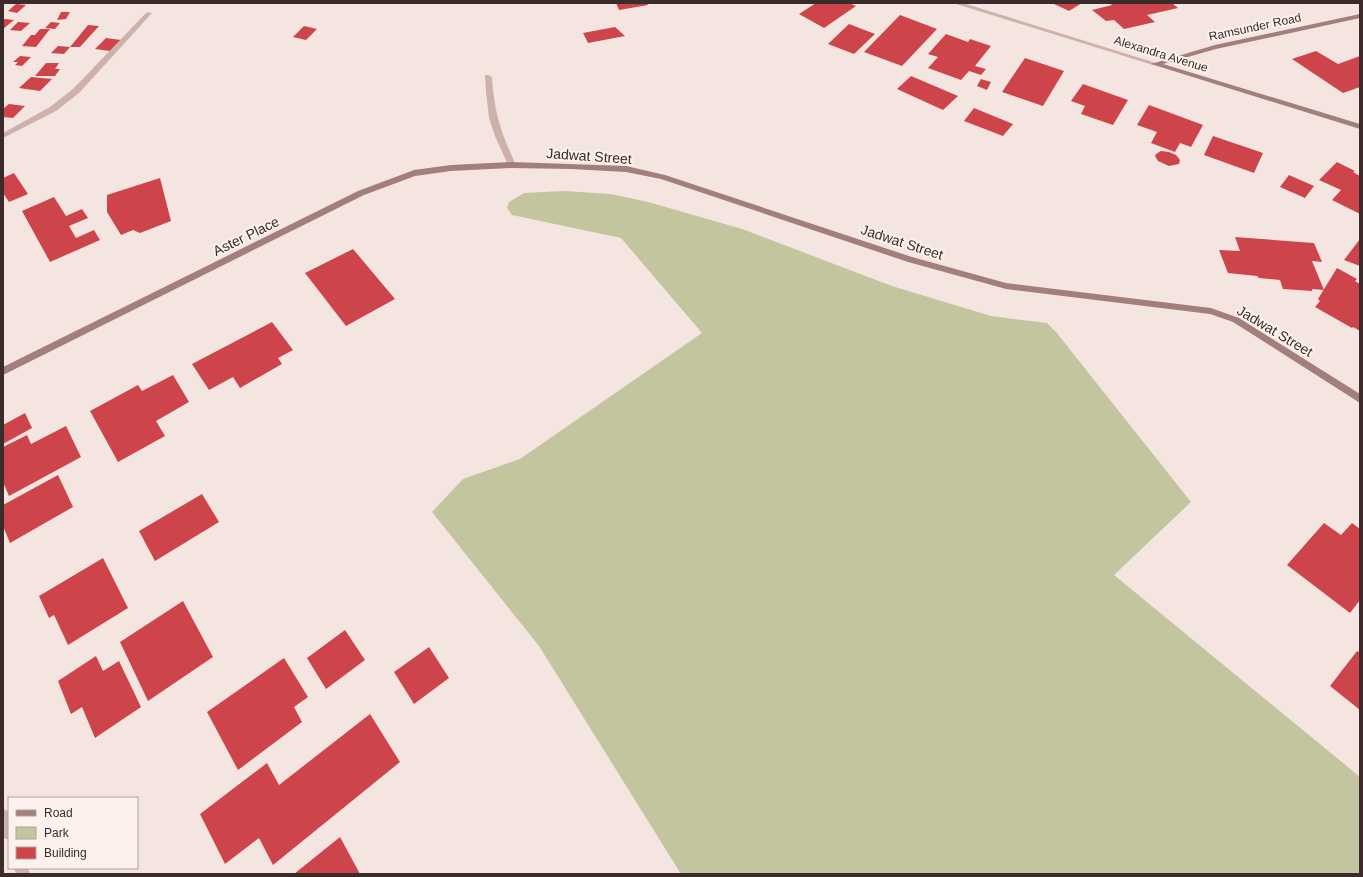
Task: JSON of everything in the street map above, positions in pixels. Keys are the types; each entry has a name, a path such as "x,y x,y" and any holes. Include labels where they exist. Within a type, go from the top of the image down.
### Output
{"street":[{"name":"Alexandra Avenue","path":"956,3 1360,127"},
{"path":"3,136 53,108 76,91 149,13"},
{"name":"Ramsunder Road","path":"1156,64 1215,47 1360,16"},
{"path":"488,77 489,97 493,118 512,165"},
{"name":"Aster Place","path":"3,371 361,193 389,181 414,173 451,168 512,165"},
{"name":"Jadwat Street","path":"512,165 626,169 662,177 911,260 1006,286 1211,311 1236,320 1253,330 1360,399"},
{"path":"3,816 8,830"}],"green space":[{"path":"563,191 611,194 648,202 742,229 892,286 991,316 1047,323 1056,332 1191,502 1114,575 1360,777 1360,874 681,874 539,646 432,512 463,479 520,459 702,333 621,238 512,215 507,208 509,202 524,193"}],"building":[{"path":"616,3 647,3 648,5 619,10"},
{"path":"816,3 849,3 856,6 824,28 799,14"},
{"path":"1052,3 1082,3 1069,11"},
{"path":"1109,3 1172,3 1178,8 1147,15 1155,22 1124,29 1114,20 1106,21 1092,10 1112,5"},
{"path":"16,4 26,5 17,13 8,11"},
{"path":"61,12 70,12 66,19 57,20"},
{"path":"900,15 937,29 902,66 864,52"},
{"path":"3,20 14,20 3,29"},
{"path":"18,22 30,23 21,31 10,30"},
{"path":"51,22 60,23 55,29 45,28"},
{"path":"849,24 875,34 854,54 828,44"},
{"path":"88,25 99,26 80,47 70,47"},
{"path":"304,26 317,29 306,40 293,37"},
{"path":"615,27 625,36 588,43 583,33"},
{"path":"40,29 50,29 36,47 22,46 31,35 35,35"},
{"path":"946,34 968,42 970,39 991,46 975,66 986,69 981,75 969,71 961,80 928,68 938,57 928,54"},
{"path":"106,38 121,40 110,51 95,49"},
{"path":"58,46 70,47 64,54 51,53"},
{"path":"1316,51 1338,64 1360,56 1360,87 1343,93 1292,59"},
{"path":"20,56 31,57 22,66 15,65 18,62 13,62"},
{"path":"1025,58 1064,71 1043,106 1002,92"},
{"path":"46,63 59,63 55,69 60,69 55,76 35,76"},
{"path":"911,76 958,96 943,110 897,89"},
{"path":"31,77 52,79 40,91 19,88"},
{"path":"981,79 991,82 987,90 977,86"},
{"path":"1083,84 1128,100 1113,125 1081,114 1085,106 1071,101"},
{"path":"9,104 25,106 13,118 3,117 3,109"},
{"path":"1149,105 1203,125 1191,147 1180,143 1175,152 1151,143 1157,132 1137,125"},
{"path":"974,108 1013,124 1003,136 964,121"},
{"path":"1213,136 1263,153 1254,173 1204,155"},
{"path":"1161,151 1176,155 1180,160 1179,164 1169,166 1158,161 1155,156"},
{"path":"1337,162 1355,171 1353,172 1360,176 1360,214 1332,200 1341,190 1319,180"},
{"path":"14,173 28,194 9,202 3,193 3,178"},
{"path":"1289,175 1314,186 1305,198 1280,187"},
{"path":"160,178 171,221 140,233 133,230 121,235 107,212 107,195"},
{"path":"54,197 66,216 82,209 88,218 69,226 76,238 94,230 100,240 50,262 22,211"},
{"path":"1235,237 1314,243 1322,262 1312,261 1324,290 1312,289 1312,291 1283,289 1280,280 1228,273 1219,250 1240,251"},
{"path":"1360,239 1360,266 1344,260"},
{"path":"353,249 395,299 346,326 305,273"},
{"path":"1337,268 1357,279 1355,281 1360,284 1360,331 1315,307 1320,301 1318,299"},
{"path":"272,322 293,350 278,358 282,364 240,388 233,377 209,390 192,364"},
{"path":"173,375 189,402 156,421 165,436 118,462 90,411 138,385 142,391"},
{"path":"25,413 32,428 3,444 3,425"},
{"path":"66,426 81,457 9,496 3,482 3,447 27,435 31,444"},
{"path":"58,475 73,507 10,543 3,526 3,505"},
{"path":"202,494 219,522 155,561 139,531"},
{"path":"1324,523 1341,535 1352,523 1360,529 1360,600 1350,613 1287,565"},
{"path":"103,558 128,608 68,645 54,615 49,618 39,596"},
{"path":"183,601 213,657 148,701 120,642"},
{"path":"345,630 365,660 326,689 307,658"},
{"path":"429,647 449,678 414,704 394,672"},
{"path":"1357,651 1360,653 1360,710 1330,686"},
{"path":"96,656 103,671 119,661 141,707 95,738 82,707 71,714 58,681"},
{"path":"284,658 308,697 294,707 302,722 238,770 207,712"},
{"path":"370,714 400,762 273,865 259,838 225,864 200,814 267,763 279,785"},
{"path":"340,837 360,874 294,874"}]}
